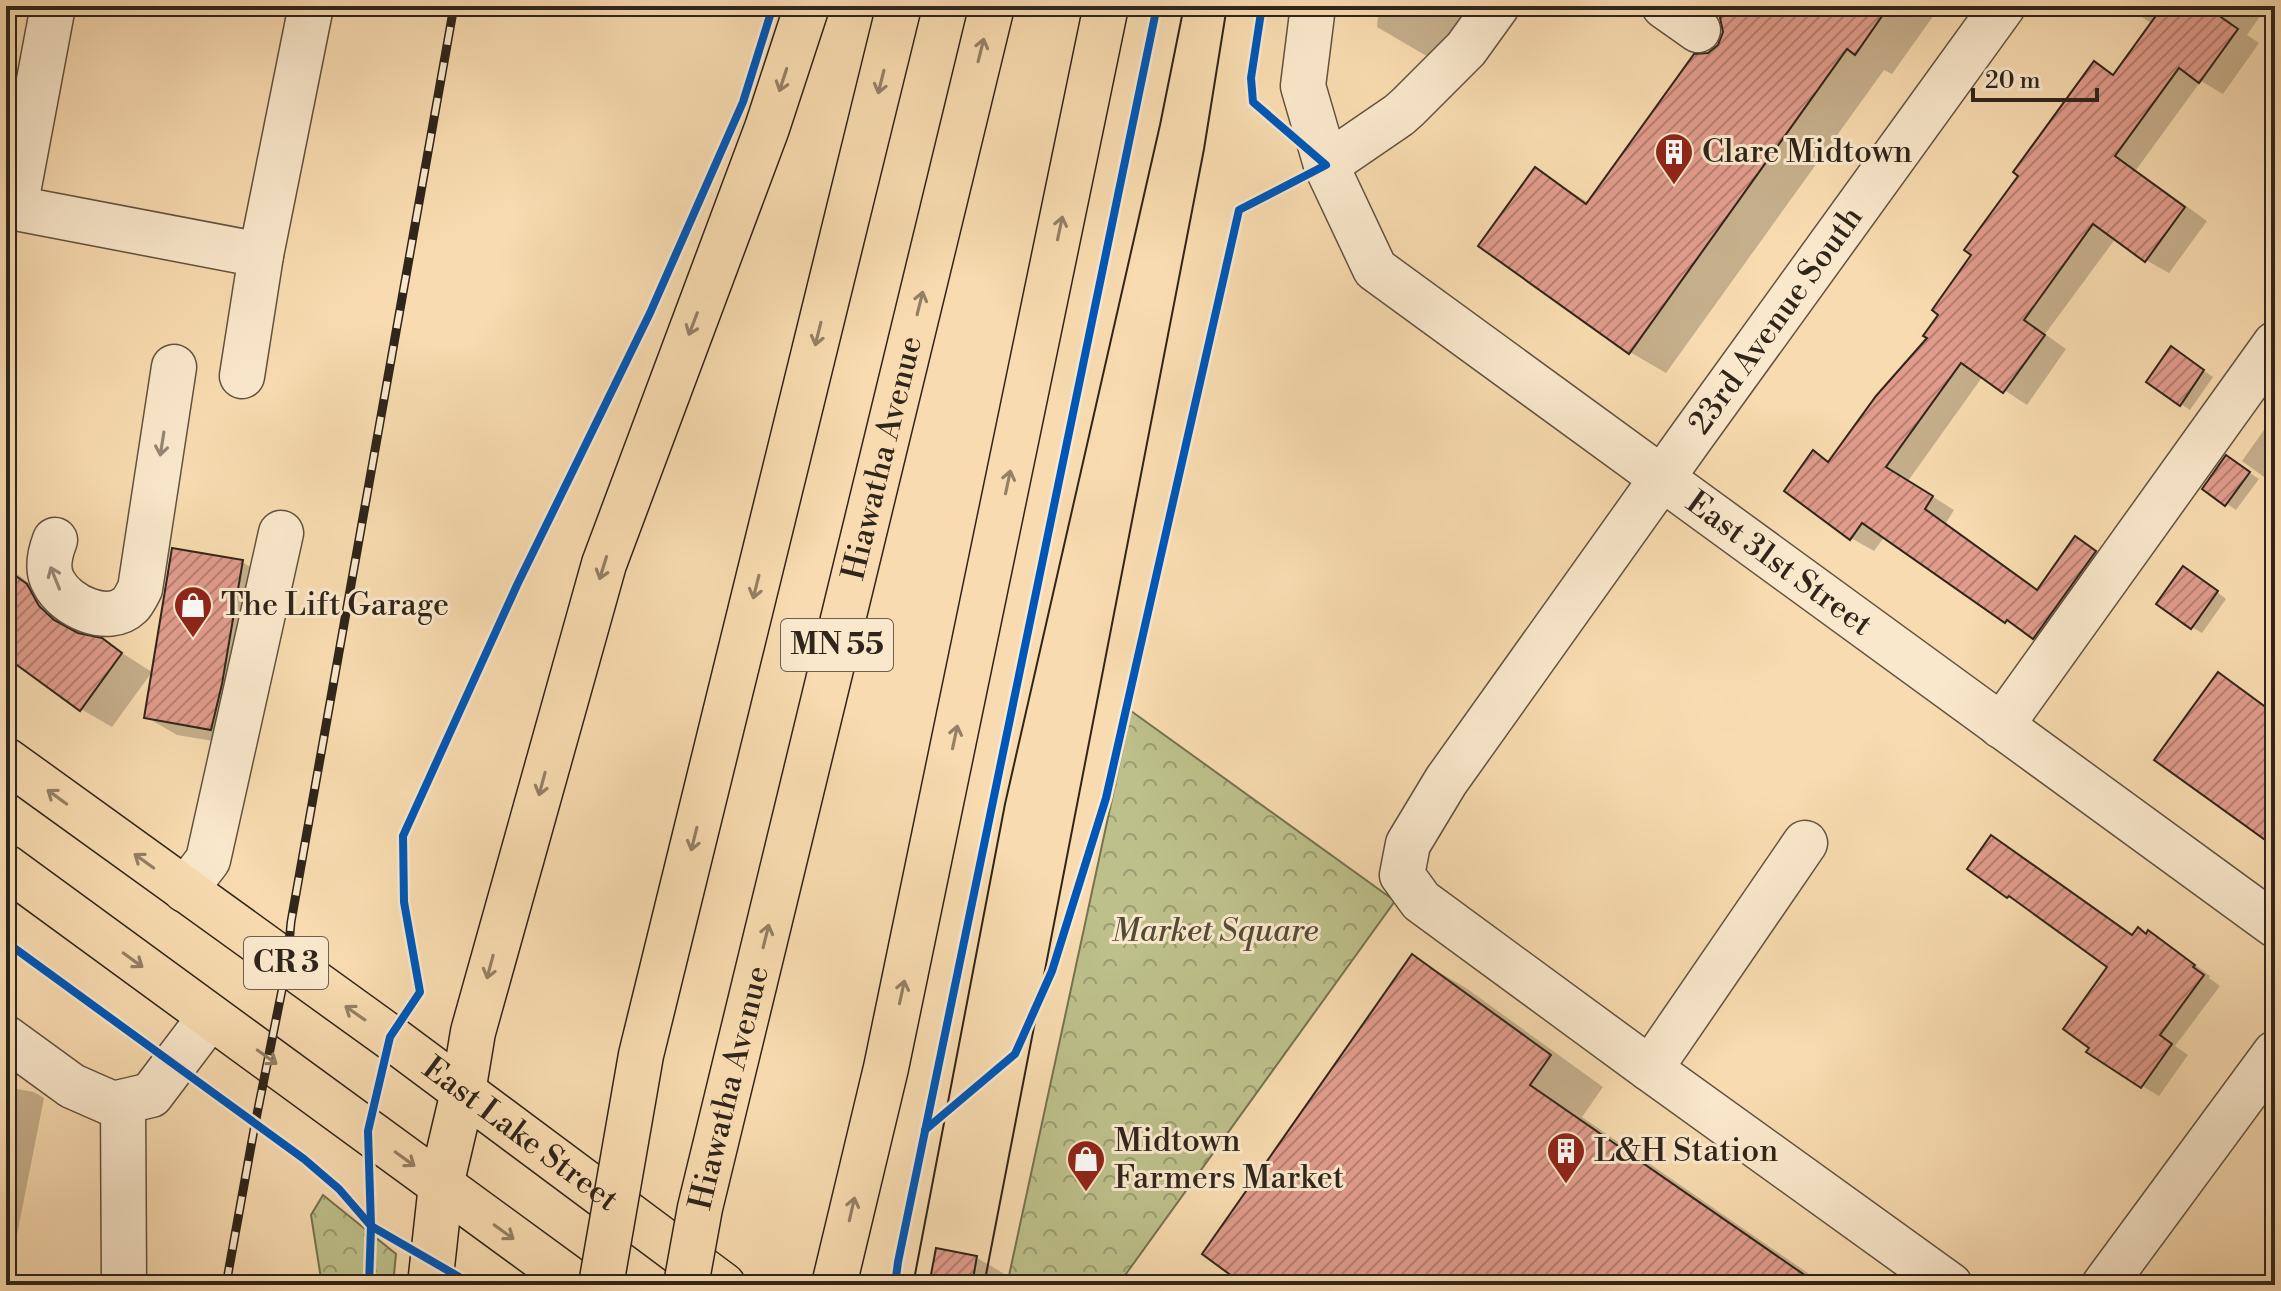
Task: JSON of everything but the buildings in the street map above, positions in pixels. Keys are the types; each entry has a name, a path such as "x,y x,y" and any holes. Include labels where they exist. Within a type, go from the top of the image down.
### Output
{"main road":[{"path":"430,1285 441,1185 463,1092 473,1032 604,564 767,128 807,6"},
{"name":"MN 55","path":"601,1285 641,1055 899,6"},
{"name":"Hiawatha Avenue","path":"686,1285 700,1208 992,6"},
{"path":"834,1285 886,1068 1106,6"},
{"name":"East Lake Street","path":"6,760 723,1285"},
{"name":"CR 3","path":"6,867 578,1285"}],"street":[{"path":"53,6 15,208 261,255"},
{"path":"242,376 261,255 311,6"},
{"name":"East 31st Street","path":"1313,6 1303,86 1326,165 1375,269 2275,925"},
{"path":"1326,165 1408,107 1466,49 1497,6"},
{"name":"23rd Avenue South","path":"1950,1285 1421,901 1402,875 1408,844 1446,781 2003,6"},
{"path":"2001,726 2275,344"},
{"path":"55,540 50,568 54,583 66,597 100,614 116,613 131,605 140,589 174,367"},
{"path":"185,890 208,860 281,533"},
{"path":"1650,1069 1805,843"},
{"path":"6,1038 72,1086 113,1104 151,1095 210,1017"},
{"path":"2104,1285 2262,1097 2275,1053"},
{"path":"123,1102 124,1285"}],"green space":[{"name":"Market Square","path":"1131,711 1395,901 1118,1285 1007,1285"},
{"path":"323,1195 396,1254 393,1285 322,1285 311,1215"}],"tram line":[{"path":"913,1285 1005,804 1160,125 1184,6"},
{"path":"984,1285 1204,149 1227,6"}],"railway":[{"path":"226,1285 287,965 291,922 454,6"}],"cycle path":[{"path":"369,1285 368,1131 390,1037 420,992 404,902 403,836 517,585 650,313 743,102 773,6"},
{"path":"895,1285 1157,6"},
{"path":"925,1130 1015,1054 1052,971 1106,798 1239,210 1326,165 1253,102 1251,78 1262,6"},
{"path":"6,942 304,1159 339,1189 371,1226 473,1285"}],"place":[{"name":"Clare Midtown","path":"1674,186"},
{"name":"The Lift Garage","path":"193,639"},
{"name":"L&H Station","path":"1566,1185"},
{"name":"Midtown Farmers Market","path":"1086,1193"}]}
